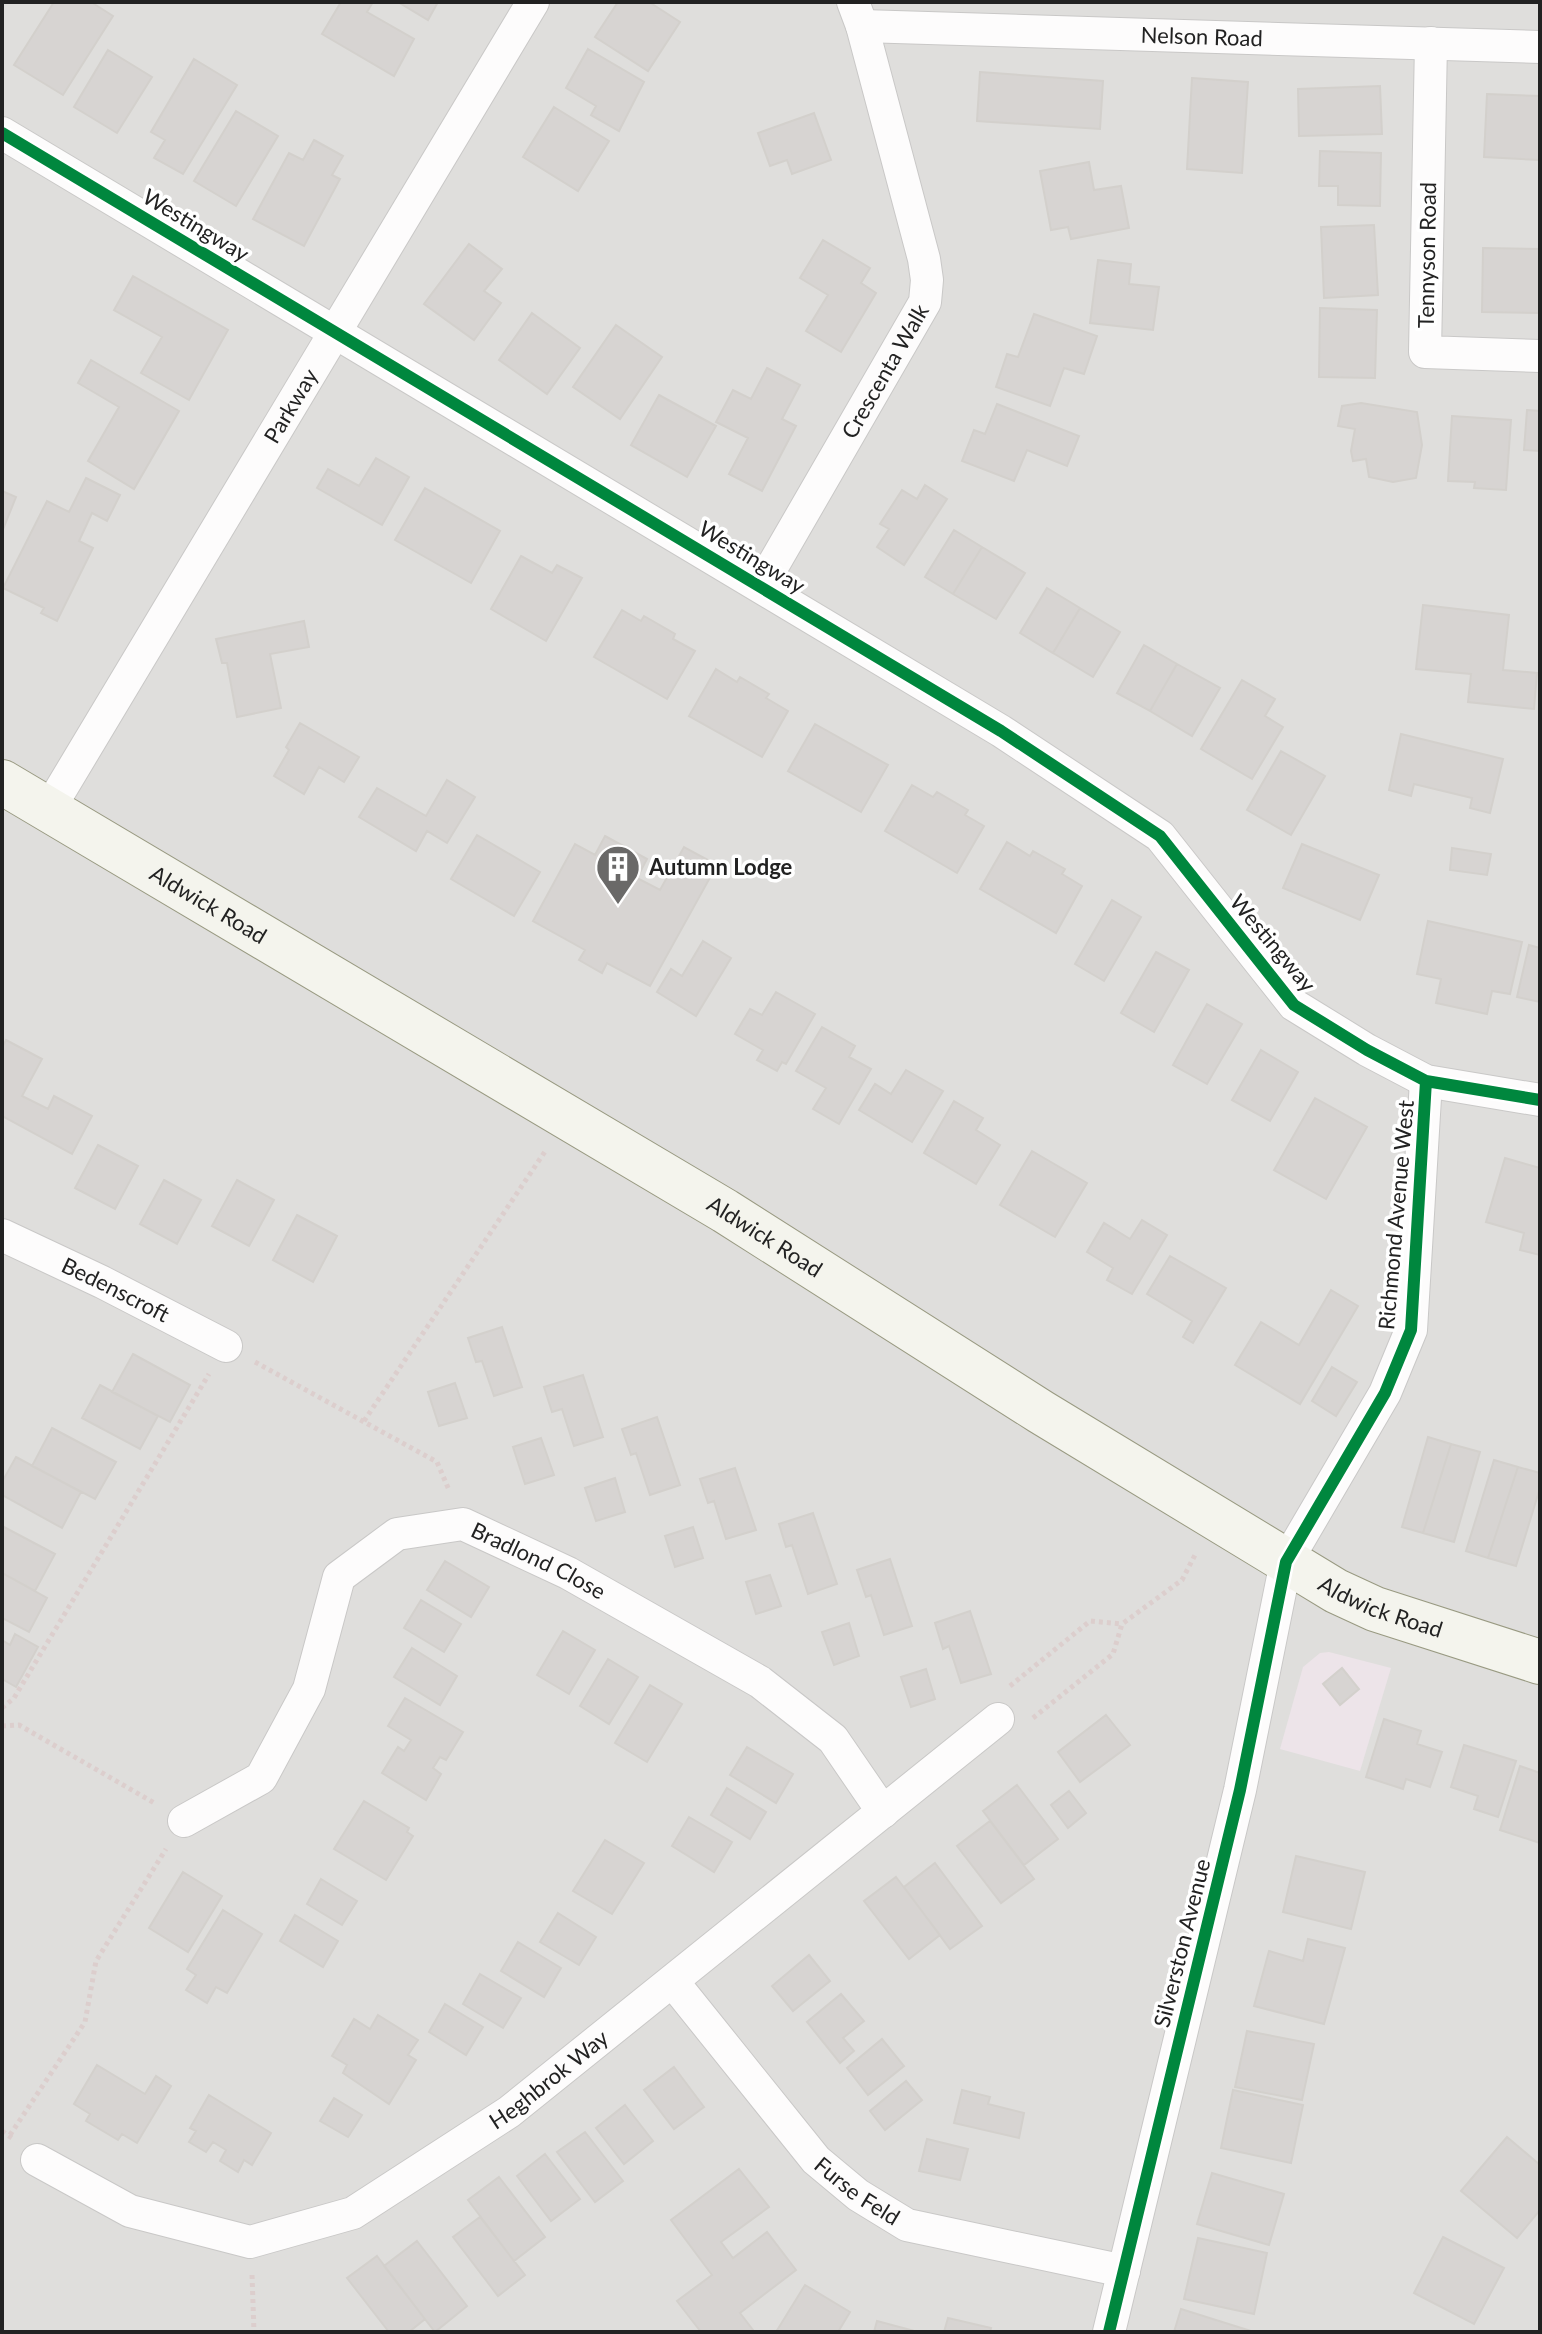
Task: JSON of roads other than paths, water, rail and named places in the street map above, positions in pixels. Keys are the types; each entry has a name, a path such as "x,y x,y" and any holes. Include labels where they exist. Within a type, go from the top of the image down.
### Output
{"main road":[{"name":"Aldwick Road","path":"2,782 725,1211 1041,1412 1336,1591 1375,1609 1540,1662"}],"street":[{"name":"Parkway","path":"49,809 533,2"},
{"name":"Nelson Road","path":"858,14 1540,47"},
{"name":"Crescenta Walk","path":"761,586 925,302 927,280 924,259 858,14"},
{"name":"Tennyson Road","path":"1431,43 1425,352 1540,356"},
{"name":"Westingway","path":"2,133 1001,731 1160,836 1294,1005 1367,1050 1426,1081 1540,1100"},
{"name":"Richmond Avenue West","path":"1286,1562 1385,1393 1411,1330 1426,1081"},
{"name":"Bedenscroft","path":"2,1235 226,1346"},
{"name":"Bradlond Close","path":"184,1821 261,1778 309,1689 339,1577 397,1534 463,1524 568,1573 760,1682 833,1739 883,1812"},
{"name":"Silverston Avenue","path":"1109,2332 1240,1790 1286,1562"},
{"name":"Heghbrok Way","path":"37,2160 130,2211 250,2242 353,2213 509,2112 998,1719"},
{"name":"Furse Feld","path":"673,1982 816,2160 858,2195 907,2225 1124,2271"}],"place":[{"name":"Autumn Lodge","path":"618,906"}]}
